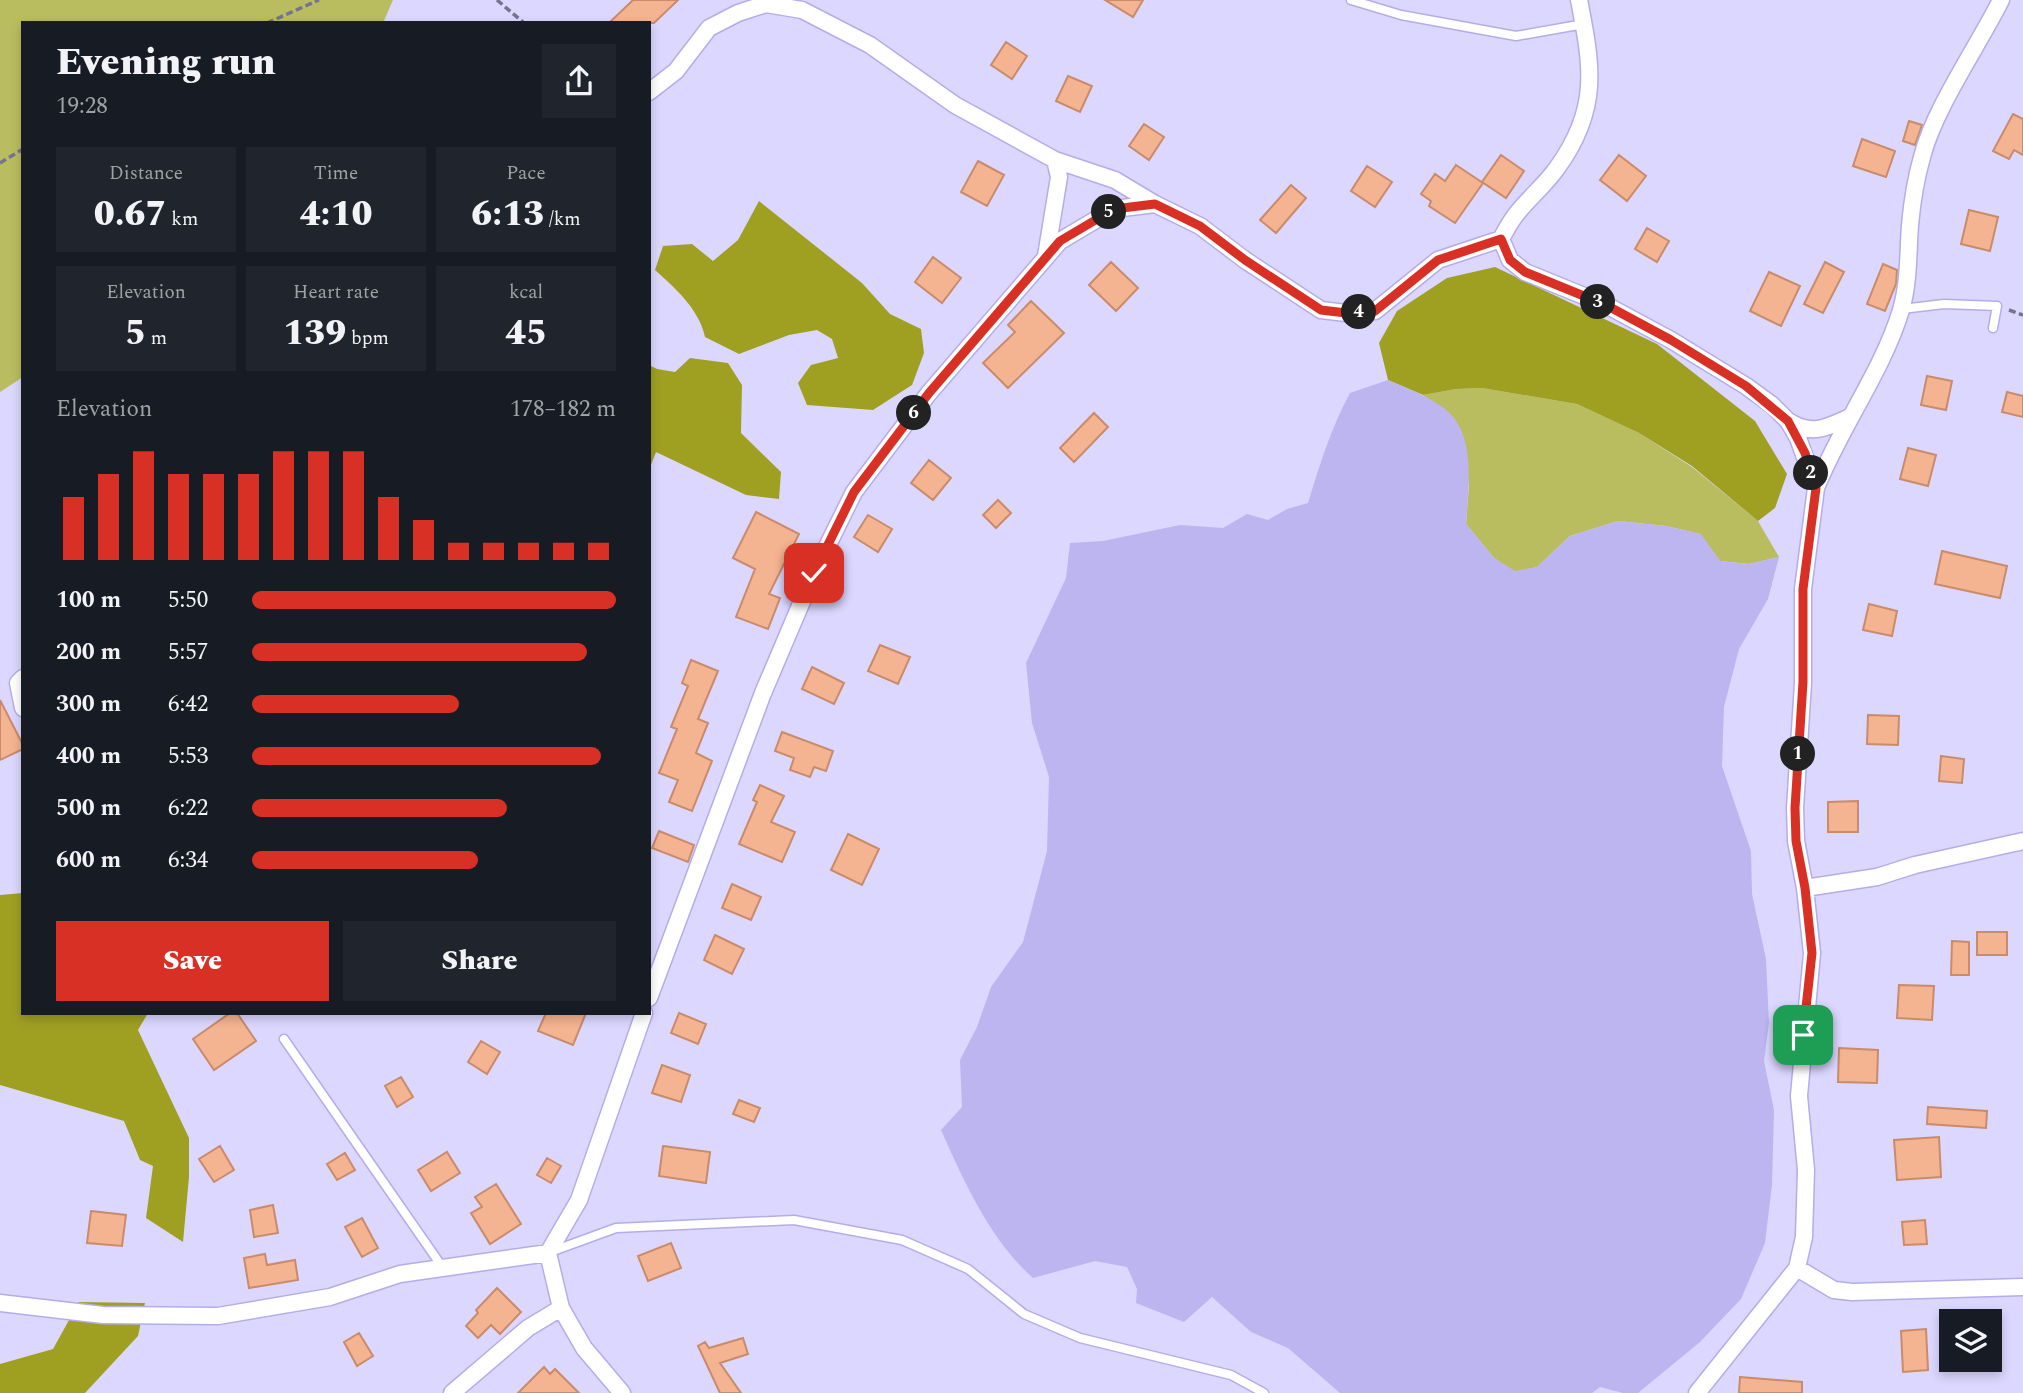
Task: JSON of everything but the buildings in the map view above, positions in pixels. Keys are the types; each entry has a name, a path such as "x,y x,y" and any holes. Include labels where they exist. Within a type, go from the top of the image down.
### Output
{"street":[{"path":"651,90 676,71 709,28 738,13 766,4 802,10 870,45 955,105 1055,160 1115,180 1200,226 1245,260 1321,310 1346,313 1375,311 1438,260 1501,239 1517,213 1558,167 1578,132 1590,97 1592,72 1579,0"},
{"path":"1697,1393 1797,1268 1804,1237 1806,1205 1799,1096 1812,953 1805,888 1796,841 1795,808 1803,682 1803,589 1816,488 1830,452 1850,417 1902,309 1911,221 1922,155 1945,103 2001,0"},
{"path":"1046,257 1059,177 1055,160"},
{"path":"651,993 763,693 814,573 854,492 929,393 1060,241 1114,209 1155,204"},
{"path":"1501,239 1510,260 1525,272 1606,305 1671,340 1746,386 1801,429 1818,431 1850,417"},
{"path":"1788,421 1805,453 1816,488"},
{"path":"21,680 18,683 21,698"},
{"path":"1805,888 1877,877 1914,865 2023,841"},
{"path":"622,1393 584,1348 561,1308 548,1253 579,1200 643,1015"},
{"path":"0,1303 103,1315 218,1315 330,1297 400,1274 548,1253"},
{"path":"1797,1268 1834,1290 1852,1292 2023,1287"},
{"path":"453,1393 528,1328 561,1308"}],"lane":[{"path":"1351,0 1401,15 1516,36 1584,24"},
{"path":"1902,309 1954,304 1997,306 1993,328"},
{"path":"284,1039 443,1268"},
{"path":"548,1253 616,1228 794,1220 902,1240 968,1269 1024,1314 1080,1338 1231,1375 1264,1393"}],"path":[{"path":"272,21 319,0"},
{"path":"497,0 522,21"},
{"path":"0,163 21,150"}],"green space":[{"path":"0,0 393,0 384,21 21,21 21,378 0,392"},
{"path":"1482,388 1577,404 1639,433 1692,467 1758,521 1779,557 1749,564 1720,561 1700,534 1666,526 1618,521 1570,536 1537,567 1515,572 1494,558 1466,524 1469,485 1454,418 1423,395"}],"shaded area":[{"path":"759,201 862,283 890,314 921,329 924,353 912,385 873,410 807,405 798,383 811,365 838,358 832,339 817,330 789,335 739,354 705,337 698,317 678,292 655,270 663,246 692,244 713,261 738,240"},
{"path":"1495,267 1657,344 1755,421 1787,474 1775,508 1758,521 1692,466 1639,433 1577,404 1482,388 1423,395 1388,380 1379,343 1397,311 1447,278"},
{"path":"690,358 728,363 742,385 741,433 781,472 779,499 746,495 656,452 651,465 651,366 675,372"},
{"path":"1388,380 1432,400 1454,418 1461,429 1468,455 1466,524 1494,558 1515,571 1537,567 1570,536 1618,521 1666,526 1701,534 1720,561 1749,564 1779,557 1768,599 1739,649 1724,707 1722,766 1751,851 1752,894 1766,959 1769,1023 1764,1061 1774,1110 1772,1185 1765,1243 1741,1299 1700,1342 1638,1393 1623,1393 1600,1387 1592,1393 1340,1393 1288,1348 1251,1332 1212,1297 1184,1322 1136,1303 1137,1289 1127,1267 1095,1261 1033,1278 991,1229 941,1130 962,1107 960,1060 977,1027 991,987 1023,942 1047,851 1049,777 1032,723 1026,663 1066,578 1070,543 1103,541 1180,525 1223,528 1247,514 1268,520 1287,509 1308,503 1332,433 1350,393"},
{"path":"21,893 21,1015 147,1015 138,1030 189,1138 189,1177 183,1242 146,1218 153,1166 140,1160 124,1121 0,1085 0,895"},
{"path":"79,1302 145,1303 138,1336 85,1393 0,1393 0,1364 53,1349"}],"route":[{"path":"814,573 854,492 929,393 1060,241 1114,209 1155,204 1200,226 1245,260 1321,310 1346,313 1375,311 1438,260 1501,239 1510,260 1525,272 1606,305 1671,340 1746,386 1788,421 1805,453 1816,488 1803,589 1803,682 1795,808 1796,841 1805,888 1812,953 1803,1035"}]}
